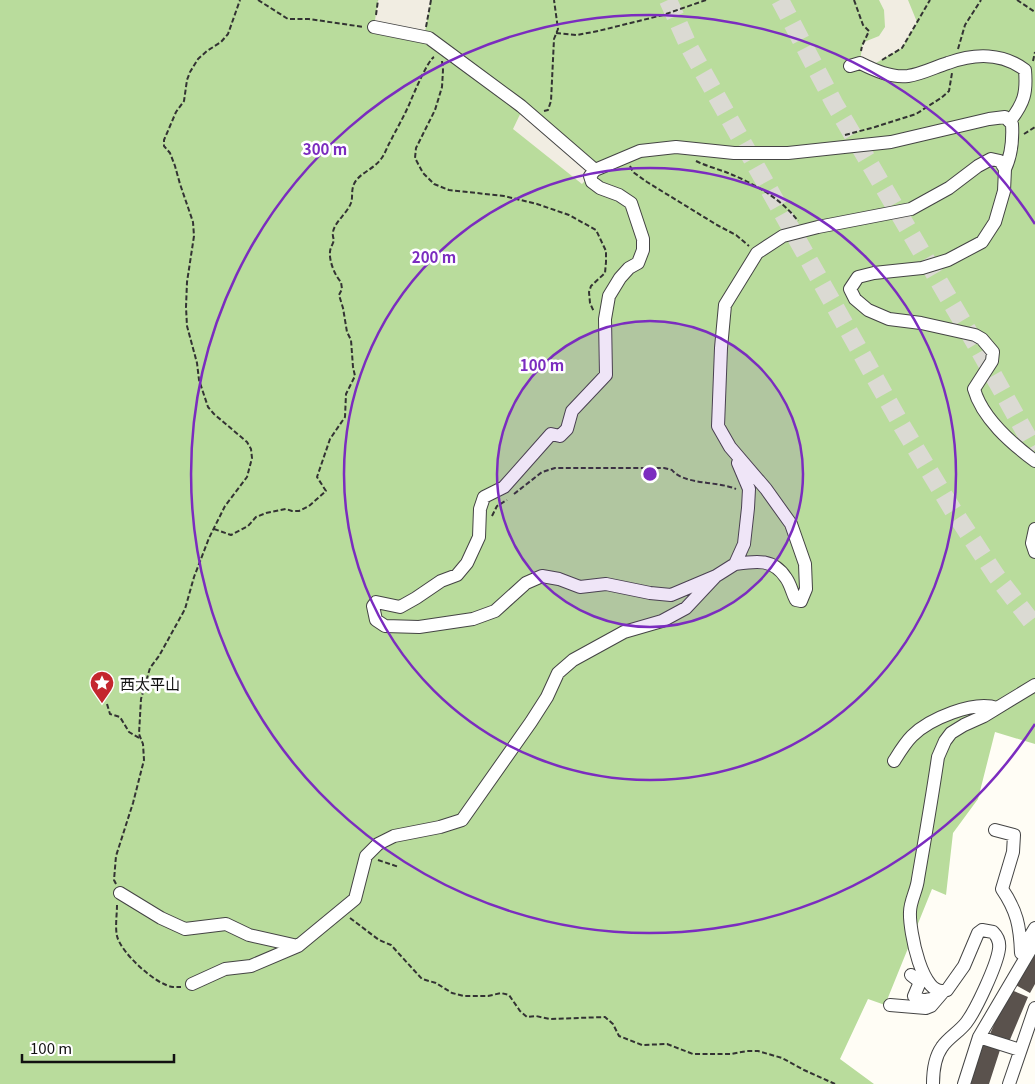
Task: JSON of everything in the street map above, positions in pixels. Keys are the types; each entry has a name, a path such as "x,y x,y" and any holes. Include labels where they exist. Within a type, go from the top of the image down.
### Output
{"street":[{"path":"374,27 429,38 440,51 532,116 595,170"},
{"path":"860,65 891,75 907,76 956,60 971,57 999,56 1015,62 1025,70 1027,89 1020,108 1010,121"},
{"path":"730,447 766,489 791,524 805,564 806,590 801,601 796,600 787,579 774,564 754,561 735,564 716,576 671,594 650,593 606,584 580,587 559,579 542,576 526,583 495,611 473,619 419,627 385,626 376,620 373,606 376,602 400,607 441,581 457,575 467,563 479,537 480,509 484,497 504,487 551,434 560,436 567,429 572,411 606,375 605,319 609,296 620,278 629,268 638,263 643,250 643,239 631,203 619,195 600,188 592,182 590,176 595,170 640,151 676,147 734,153 788,153 891,142 1005,117 1012,124 1013,141 1005,169 1004,192 995,222 982,242 948,260 922,268 874,273 858,277 850,289 855,299 868,310 889,319 960,331 982,339 993,352 992,361 974,389 978,402 1010,442 1035,461"},
{"path":"735,564 744,544 749,489 743,471 718,426 721,348 726,306 756,253 783,236 911,209 949,188 978,166 991,159 1000,160 1005,169"},
{"path":"1035,529 1032,543 1035,552"},
{"path":"192,984 225,969 251,966 298,946 355,899 366,856 378,844 394,836 440,827 462,820 531,722 558,673 574,660 624,632 662,621 686,608 716,576"},
{"path":"941,994 934,990 924,976 914,941 910,917 919,875 938,757 951,733 984,716 1035,685"},
{"path":"894,761 910,738 921,728 945,716 977,706 989,705 997,708"},
{"path":"995,830 1014,835 1013,852 1002,889 1011,902 1018,920 1021,953"},
{"path":"120,893 161,918 185,929 226,924 249,935 298,946"},
{"path":"970,1016 993,998 1035,928"},
{"path":"911,975 920,982 914,996 918,999 923,1000 941,994 947,990 964,966 978,933 982,930 993,932 999,940 999,951 993,969 966,1024 939,1051 934,1067 933,1084"},
{"path":"964,1084 979,1037 1035,942"},
{"path":"890,1004 926,1008 932,1006 941,994"},
{"path":"1009,1084 1035,1008"},
{"path":"979,1037 1020,1050"}],"path":[{"path":"192,984 172,987 159,982 123,950 117,936 117,899 120,893 114,880 115,865 144,760 139,734 141,699 150,668 159,656 185,609 194,577 214,529 225,506 247,477 252,458 252,449 247,442 208,407 200,380 187,326 186,307 187,282 194,236 193,222 175,166 170,153 164,146 164,140 176,112 184,101 190,72 198,59 221,42 228,34 240,0"},
{"path":"258,0 288,19 309,18 362,27 374,27 378,0"},
{"path":"424,38 431,0"},
{"path":"532,116 548,110 551,101 554,39 558,28 554,0"},
{"path":"556,33 577,35 598,31 663,15 706,0"},
{"path":"854,0 863,25 869,31 862,46 860,65 902,48 930,0"},
{"path":"841,147 839,138 846,134 876,128 916,114 949,91 965,25 982,0"},
{"path":"1017,0 1035,12"},
{"path":"214,529 231,536 248,526 256,517 266,513 286,509 299,512 326,491 317,477 330,439 345,417 346,394 355,376 351,340 347,332 339,295 342,290 342,282 338,279 332,265 329,251 334,240 332,236 334,229 351,203 354,183 364,173 372,170 382,158 430,59 440,51"},
{"path":"440,51 443,70 442,87 435,110 416,148 415,158 423,173 434,184 449,190 504,196 537,204 569,214 596,230 606,250 604,273 591,286 589,292 590,303 596,315"},
{"path":"1033,61 1035,52"},
{"path":"684,148 692,159 729,173 760,188 794,215 806,230"},
{"path":"626,157 633,172 736,235 756,253"},
{"path":"490,519 497,506 531,479 542,472 555,468 664,468 672,470 676,475 690,480 728,486 748,494"},
{"path":"107,704 110,714 120,717 129,732 141,739"},
{"path":"366,856 399,867"},
{"path":"343,908 349,918 358,923 366,932 391,946 422,979 436,983 452,993 477,996 501,993 509,995 520,1011 528,1016 550,1019 605,1017 613,1024 619,1036 642,1044 667,1044 693,1054 758,1052 782,1058 835,1084"}],"green space":[{"path":"0,0 1035,0 1035,744 995,732 978,799 953,833 946,895 932,889 885,1005 868,999 840,1059 874,1084 0,1084"}],"shaded area":[{"path":"378,0 431,0 424,37 374,27"},
{"path":"879,0 908,0 917,22 902,48 869,67 860,63 862,46 864,42 879,36 885,27 884,10"},
{"path":"523,108 595,170 582,184 513,129"}],"building":[{"path":"1035,948 1035,984 1030,993 1014,984"},
{"path":"1009,989 1028,997 1009,1042 990,1034"},
{"path":"981,1044 1000,1050 989,1084 967,1084"}],"tunnel":[{"path":"668,0 689,47 902,426 954,512 997,577 1035,626"},
{"path":"780,0 834,103 978,348 1035,450"}],"place":[{"name":"西太平山","path":"102,704"}]}
